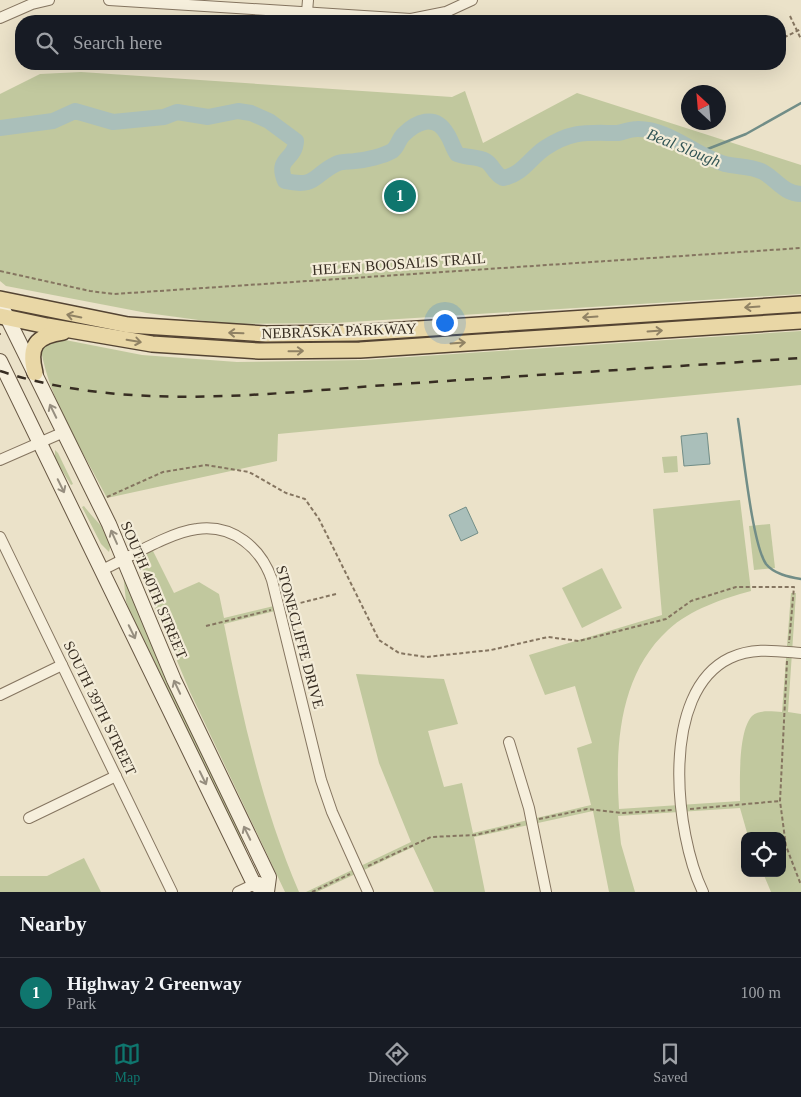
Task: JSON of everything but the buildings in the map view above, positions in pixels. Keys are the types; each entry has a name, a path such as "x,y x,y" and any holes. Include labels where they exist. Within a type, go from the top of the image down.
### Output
{"main road":[{"name":"NEBRASKA PARKWAY","path":"0,299 128,325 266,334 356,333 801,304"},
{"name":"SOUTH 40TH STREET","path":"0,303 4,316 35,373 124,560 174,680 268,887"},
{"name":"NEBRASKA PARKWAY","path":"4,316 73,331 152,344 276,351 360,350 801,322"},
{"path":"35,373 32,353 39,340 50,334 73,331"},
{"path":"0,361 254,884"},
{"name":"SOUTH 40TH STREET","path":"254,884 268,887"}],"street":[{"path":"0,18 32,4 49,0"},
{"path":"109,0 179,2 364,15"},
{"path":"307,12 308,0"},
{"path":"434,15 446,12 472,0"},
{"path":"0,460 40,442 67,439"},
{"name":"STONECLIFFE DRIVE","path":"102,570 177,534 207,528 218,529 239,537 260,555 272,580 321,780 368,892"},
{"name":"SOUTH 39TH STREET","path":"0,537 172,892"},
{"path":"703,892 686,842 681,810 679,770 686,720 699,687 717,666 741,654 755,651 801,653"},
{"path":"0,696 62,665"},
{"path":"509,742 532,821 546,892"},
{"path":"29,818 116,776"},
{"path":"238,892 254,884"}],"path":[{"path":"790,16 801,39"},
{"path":"786,36 801,29"},
{"name":"HELEN BOOSALIS TRAIL","path":"0,271 90,291 114,294 801,248"},
{"path":"106,498 163,472 206,465 249,472 286,493 305,499 319,519 379,640 399,653 426,657 492,650 548,637 579,641 666,619 691,601 736,587 794,587 788,652 780,801 786,846 801,885"},
{"path":"312,892 431,837 475,836 587,809 623,813 780,801"}],"green space":[{"path":"81,72 452,97 465,91 483,143 577,93 681,126 681,130 692,130 801,165 801,294 335,323 228,324 147,313 6,286 0,281 0,94 40,74"},
{"path":"801,331 801,385 278,434 277,461 107,498 60,407 45,369 41,350 55,338 142,355 237,362 364,360"},
{"path":"55,450 73,484 71,485 55,459"},
{"path":"677,456 678,472 664,473 662,457"},
{"path":"740,500 751,591 707,606 687,616 668,630 652,648 639,668 630,690 620,737 618,761 619,809 740,801 742,744 747,723 752,716 759,712 782,712 791,593 796,593 788,712 801,714 801,892 771,892 765,877 786,877 786,832 747,832 740,808 618,816 621,844 635,892 609,892 593,811 474,837 485,892 434,892 413,847 317,892 306,892 411,842 379,763 356,674 444,679 458,724 428,731 444,787 462,783 473,833 591,805 577,748 592,743 575,686 545,695 529,655 662,615 653,509"},
{"path":"84,506 106,533 109,539 109,552 101,544 82,507"},
{"path":"770,524 775,568 754,570 749,526"},
{"path":"151,547 174,593 199,582 219,594 224,618 278,605 279,610 224,624 254,760 274,827 299,892 285,892 190,692 150,596 154,594 135,554"},
{"path":"602,568 622,608 582,628 562,588"},
{"path":"123,573 160,663 241,836 253,869 131,616 126,601"},
{"path":"84,858 101,892 0,892 0,876 47,876"}],"water":[{"path":"707,433 710,464 684,466 681,436"},
{"path":"466,507 478,533 461,541 449,515"}],"waterway":[{"path":"700,152 746,134 801,103"},
{"name":"Beal Slough","path":"0,128 53,121 75,111 113,122 164,117 177,112 208,117 238,111 251,113 269,121 296,141 295,147 282,167 285,181 295,183 309,182 338,163 370,159 384,155 396,148 401,137 408,130 419,123 425,122 437,123 442,127 457,154 486,161 503,178 521,170 545,148 572,135 618,133 634,129 648,130 660,133 725,164 759,170 790,192 801,194"},
{"path":"738,419 752,517 761,553 766,564 777,573 801,579"}],"railway":[{"path":"0,371 49,384 99,392 199,397 301,392 801,358"}],"place":[{"name":"Highway 2 Greenway","path":"400,196"}]}
